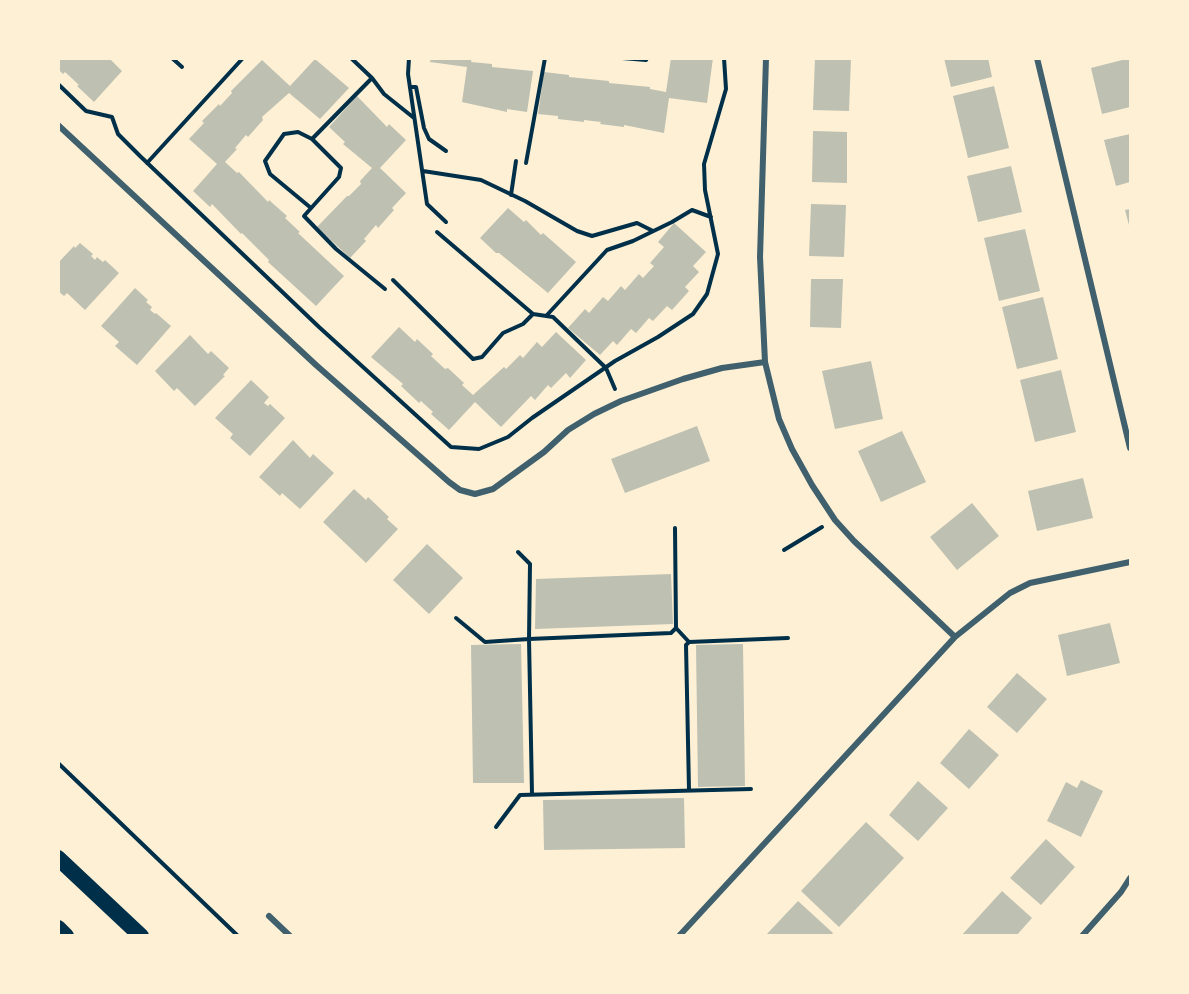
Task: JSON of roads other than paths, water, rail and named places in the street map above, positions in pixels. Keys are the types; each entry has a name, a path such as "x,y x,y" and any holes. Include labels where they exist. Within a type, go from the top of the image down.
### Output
{"highway":[{"path":"58,858 141,936"},
{"path":"58,928 66,936"}],"street":[{"path":"766,58 759,257 765,362 779,419 792,449 835,520 854,541 956,637"},
{"path":"1037,58 1131,448"},
{"path":"58,125 316,365 448,482 460,490 475,494 493,489 543,452 568,430 621,401 683,378 722,368 765,362"},
{"path":"679,936 956,637 1010,593 1030,583 1131,562"},
{"path":"1082,936 1131,878"},
{"path":"269,916 290,936"}]}
